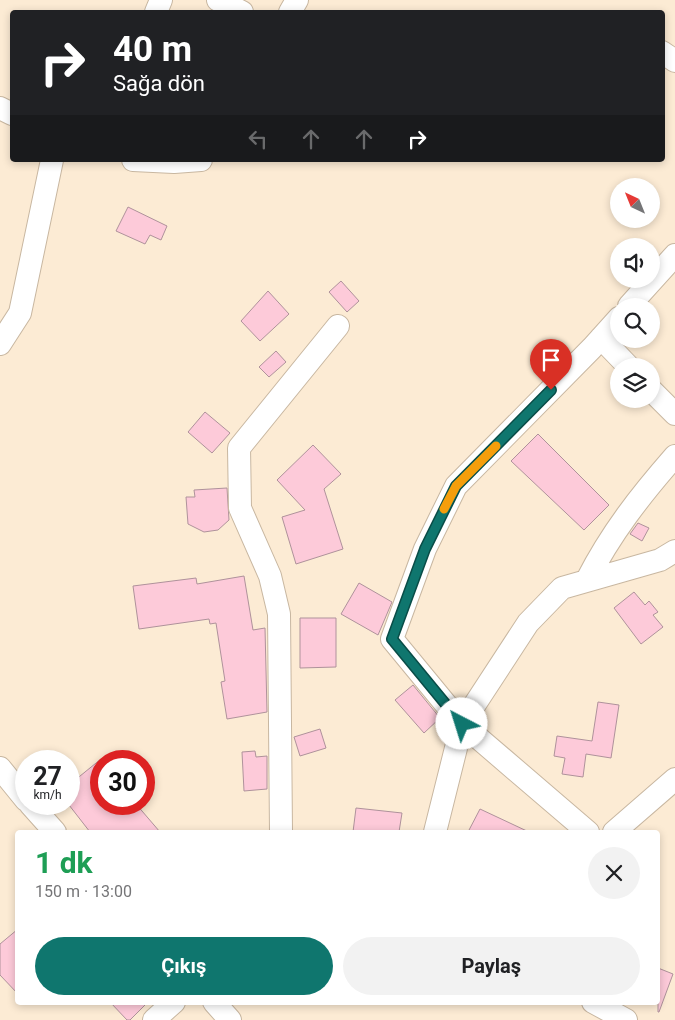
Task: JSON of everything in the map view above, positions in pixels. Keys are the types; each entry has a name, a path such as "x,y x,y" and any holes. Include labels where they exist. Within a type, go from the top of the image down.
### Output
{"street":[{"path":"218,0 238,10"},
{"path":"665,54 675,62"},
{"path":"0,344 20,313 52,162"},
{"path":"636,298 675,254"},
{"path":"281,830 279,614 270,576 240,508 239,448 338,326"},
{"path":"586,830 462,724 392,639 425,549 456,486 610,328"},
{"path":"601,338 620,358"},
{"path":"660,399 675,414"},
{"path":"587,580 605,544 639,497 675,456"},
{"path":"436,830 462,724 528,624 562,588 660,560 675,551"},
{"path":"0,768 15,786"},
{"path":"616,830 675,779"},
{"path":"40,815 53,830"},
{"path":"154,1020 171,1005"},
{"path":"217,1005 230,1020"},
{"path":"598,1005 626,1020"}],"building":[{"path":"128,207 167,226 161,240 150,235 145,244 116,231"},
{"path":"341,281 359,301 347,312 329,292"},
{"path":"268,291 289,314 260,341 241,321"},
{"path":"276,351 286,362 269,377 259,367"},
{"path":"551,353 559,363 545,377 536,367"},
{"path":"205,412 230,433 212,453 188,432"},
{"path":"538,434 609,505 584,530 511,461"},
{"path":"313,445 341,474 324,489 343,549 296,564 282,517 305,510 277,480"},
{"path":"227,488 229,520 218,530 204,532 188,524 186,497 195,497 194,490"},
{"path":"638,523 649,528 642,541 630,534"},
{"path":"244,576 253,630 265,628 267,712 227,719 221,682 225,681 216,623 210,624 209,619 139,629 133,586 196,578 197,584"},
{"path":"359,583 392,602 378,635 341,614"},
{"path":"634,592 645,605 649,601 658,612 653,615 663,627 641,644 614,608"},
{"path":"300,618 336,618 336,667 300,668"},
{"path":"413,685 440,718 424,733 395,700"},
{"path":"598,702 619,705 611,758 586,754 583,777 562,774 565,758 554,756 557,736 592,741"},
{"path":"320,729 326,748 300,756 294,737"},
{"path":"255,751 256,757 267,756 267,789 244,791 242,752"},
{"path":"90,768 90,815 145,815 158,830 88,830 77,815 80,815 80,776"},
{"path":"356,808 402,813 399,830 353,830"},
{"path":"480,809 525,830 469,830"},
{"path":"15,932 15,991 0,975 0,944"},
{"path":"660,969 673,974 658,1012 658,1005 660,1005"},
{"path":"113,1005 145,1005 130,1020 127,1020"}],"slow traffic":[{"path":"444,509 456,486 496,446"}],"route":[{"path":"462,724 392,639 425,549 456,486 551,390"}]}
